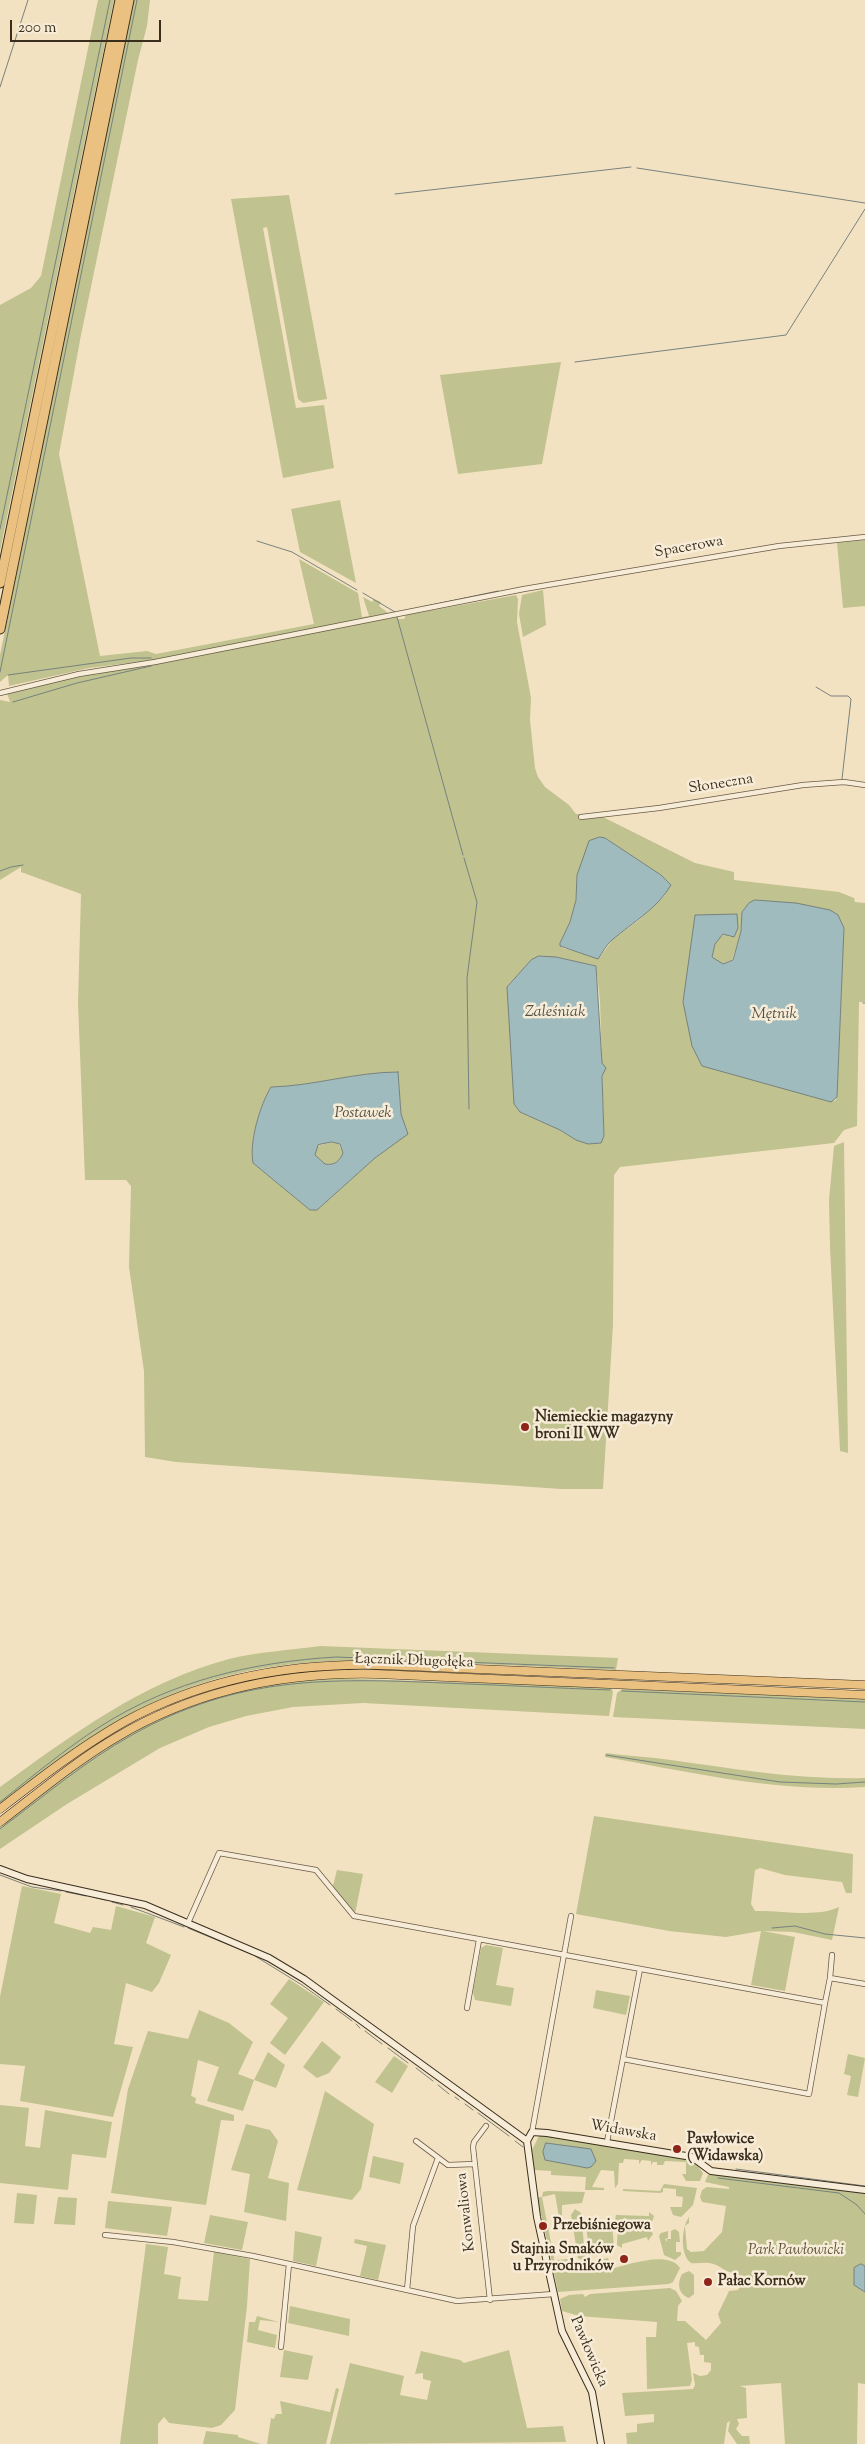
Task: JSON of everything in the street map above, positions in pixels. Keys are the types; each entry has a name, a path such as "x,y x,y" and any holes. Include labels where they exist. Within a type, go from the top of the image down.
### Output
{"highway":[{"path":"0,583 120,0"},
{"path":"0,629 129,0"}],"main road":[{"name":"Łącznik Długołęka","path":"0,1809 98,1738 144,1712 206,1686 278,1670 360,1664 865,1685"},
{"name":"Łącznik Długołęka","path":"0,1822 91,1753 143,1722 215,1693 287,1678 329,1674 376,1674 865,1694"}],"street":[{"name":"Spacerowa","path":"0,693 79,674 161,661 518,590 779,546 865,537"},
{"name":"Słoneczna","path":"580,817 658,808 803,785 844,782 865,784"},
{"path":"188,1923 219,1852 316,1870 354,1916 825,2003"},
{"path":"0,1870 27,1879 145,1905 269,1958 304,1979 527,2141 532,2132 571,1916"},
{"path":"467,2008 479,1940"},
{"path":"623,2059 809,2094 830,1978 832,1955"},
{"path":"608,2142 640,1969"},
{"path":"830,1978 865,1984"},
{"name":"Konwaliowa","path":"486,2126 474,2142 490,2300"},
{"name":"Widawska","path":"532,2132 608,2142 692,2157 711,2171 865,2190"},
{"path":"416,2141 438,2158 454,2166 475,2164"},
{"name":"Pawłowicka","path":"527,2141 536,2206 562,2331 592,2392 601,2444"},
{"path":"406,2290 413,2226 438,2158"},
{"path":"105,2235 173,2242 289,2264 458,2301 554,2294"},
{"path":"281,2347 289,2264"}],"green space":[{"path":"98,0 114,0 0,551 0,305 31,288 41,276"},
{"path":"134,0 150,0 147,26 138,60 81,335 59,454 100,656 147,651 156,654 314,624 299,559 358,593 362,617 369,616 363,597 372,602 374,599 381,602 379,606 388,613 373,616 376,621 397,617 398,619 404,619 406,615 516,595 518,599 517,622 531,698 530,720 535,768 538,777 545,787 569,805 576,814 603,817 695,863 734,872 734,880 839,892 854,898 855,902 865,903 865,1002 859,1002 857,1126 844,1130 834,1143 620,1167 614,1175 613,1325 603,1489 561,1489 176,1462 145,1457 144,1371 129,1267 131,1186 126,1180 85,1180 78,1003 81,894 21,872 21,867 0,880 0,700 10,702 7,693 154,660 89,668 9,686 8,675 0,682 0,655","holes":["605,838 661,875 665,895 639,920 613,939 600,957 562,948 560,943 570,922 576,900 577,875","749,903 838,915 844,928 837,1097 835,1101 683,1002 690,963 737,914 730,937 726,934 719,938 712,957 722,964 732,960 741,931 742,912","556,957 596,966 600,1001 604,1136 576,1140 560,1130 520,1112 507,987 531,960","398,1072 401,1114 407,1134 375,1158 317,1210 310,1210 253,1163 252,1154 256,1124 271,1087"]},
{"path":"289,195 327,399 303,403 298,399 267,227 263,228 296,408 324,405 334,468 283,478 231,199"},
{"path":"561,362 542,464 458,474 440,375"},
{"path":"340,500 356,583 300,552 291,509"},
{"path":"865,540 865,606 843,608 837,543"},
{"path":"543,590 546,625 523,637 519,614 522,595"},
{"path":"332,1142 339,1144 343,1153 336,1162 325,1164 315,1155 317,1146"},
{"path":"844,1142 848,1453 840,1451 829,1200 834,1146"},
{"path":"320,1646 618,1658 616,1670 336,1661 301,1663 233,1675 198,1685 161,1699 118,1720 78,1746 0,1804 0,1787 54,1748 109,1712 167,1681 229,1659"},
{"path":"328,1678 611,1687 613,1692 609,1716 363,1703 293,1707 246,1716 209,1727 160,1748 67,1804 0,1849 0,1827 91,1759 147,1725 196,1704 248,1689 301,1680"},
{"path":"622,1689 865,1699 865,1729 613,1717 617,1693"},
{"path":"606,1753 792,1776 865,1778 865,1787 800,1787 734,1780 605,1757"},
{"path":"594,1816 853,1854 852,1893 846,1893 842,1882 785,1875 760,1868 755,1870 751,1904 755,1911 809,1913 839,1907 832,1940 793,1932 763,1931 795,1937 785,1991 751,1985 761,1931 726,1937 669,1931 576,1914"},
{"path":"337,1870 363,1874 355,1914 333,1886"},
{"path":"22,1886 61,1894 54,1923 90,1933 93,1927 111,1930 116,1906 155,1917 146,1943 171,1955 159,1983 152,1992 126,1983 114,2044 133,2047 113,2117 20,2101 25,2066 0,2064 0,1997"},
{"path":"486,1945 503,1948 496,1985 514,1988 511,2006 475,2000 473,1992 481,1948"},
{"path":"289,1979 324,2002 285,2055 270,2043 288,2018 270,2004"},
{"path":"596,1990 630,1996 626,2015 593,2008"},
{"path":"199,2010 229,2023 253,2042 238,2074 254,2080 243,2111 207,2101 219,2067 198,2060 191,2096 196,2098 195,2103 234,2115 234,2121 221,2120 206,2205 111,2193 128,2089 148,2031 188,2039"},
{"path":"322,2041 341,2057 329,2073 317,2078 303,2067"},
{"path":"268,2052 285,2065 276,2088 254,2080"},
{"path":"848,2054 865,2058 858,2097 847,2095 851,2076 844,2074"},
{"path":"394,2056 408,2066 392,2093 375,2082"},
{"path":"325,2091 374,2124 361,2189 352,2200 297,2190"},
{"path":"0,2105 29,2108 25,2146 40,2148 45,2110 112,2122 106,2158 72,2154 68,2190 0,2183"},
{"path":"246,2124 270,2130 278,2141 268,2178 289,2183 286,2221 244,2212 250,2174 231,2170"},
{"path":"540,2134 682,2158 697,2165 703,2173 700,2181 686,2181 682,2174 686,2174 686,2162 665,2161 663,2165 657,2165 657,2162 653,2162 651,2165 651,2161 642,2160 639,2164 639,2160 624,2159 623,2163 619,2163 618,2184 615,2188 614,2171 601,2170 592,2187 604,2188 604,2190 585,2190 586,2177 551,2175 551,2171 534,2170 532,2150"},
{"path":"373,2156 404,2163 400,2184 369,2177"},
{"name":"Park Pawłowicki","path":"718,2174 865,2193 865,2266 861,2264 854,2285 865,2292 865,2384 858,2383 857,2444 785,2444 781,2383 740,2386 746,2388 747,2418 737,2419 739,2424 736,2429 742,2436 749,2436 750,2444 737,2444 728,2431 730,2421 727,2423 724,2444 627,2444 626,2433 637,2432 637,2424 654,2422 654,2414 625,2416 622,2393 693,2389 695,2385 693,2373 700,2376 707,2375 711,2370 711,2363 704,2362 704,2355 700,2355 699,2347 695,2346 695,2342 687,2343 692,2380 690,2386 647,2389 646,2337 656,2337 657,2322 579,2316 562,2311 560,2299 569,2295 583,2294 585,2297 590,2294 670,2288 676,2291 682,2301 678,2306 677,2321 685,2321 706,2340 721,2323 718,2314 729,2291 738,2290 742,2282 737,2273 730,2272 713,2264 691,2263 687,2259 683,2248 684,2228 689,2217 689,2223 685,2226 687,2249 691,2252 704,2251 722,2232 726,2206 702,2202 700,2197 702,2190 707,2187 729,2189 729,2187 705,2182 708,2175"},
{"path":"664,2184 697,2188 693,2205 681,2217 673,2215 670,2207 682,2207 683,2197 676,2196 676,2189 663,2188 663,2192 660,2193 623,2191 623,2189 660,2191"},
{"path":"547,2191 585,2192 582,2203 562,2205 562,2216 559,2217 555,2194 542,2197 543,2192"},
{"path":"17,2193 37,2195 34,2224 14,2223"},
{"path":"58,2197 77,2198 75,2225 54,2224"},
{"path":"537,2197 542,2197 555,2263 557,2263 557,2260 568,2259 569,2263 553,2267"},
{"path":"108,2201 172,2207 167,2236 105,2228"},
{"path":"575,2209 581,2213 585,2256 582,2260 578,2258 571,2215"},
{"path":"649,2212 654,2216 649,2224 617,2222 615,2220 616,2215 649,2216"},
{"path":"210,2215 248,2222 242,2250 204,2243"},
{"path":"588,2224 612,2226 614,2246 612,2251 594,2256 590,2255 586,2226"},
{"path":"618,2225 650,2228 653,2234 648,2241 647,2237 622,2244 622,2248 617,2245"},
{"path":"675,2229 679,2232 680,2242 676,2242 676,2252 681,2252 681,2255 675,2260 664,2255 659,2236 661,2233 668,2231 668,2238 665,2239 667,2242 667,2239 671,2239 671,2231"},
{"path":"295,2231 322,2237 316,2266 293,2261"},
{"path":"355,2239 386,2245 378,2280 360,2276 367,2246 354,2243"},
{"path":"146,2244 168,2247 164,2274 181,2277 178,2299 208,2301 214,2252 250,2259 247,2306 235,2410 221,2425 212,2428 169,2423 164,2417 158,2424 158,2444 120,2444"},
{"path":"608,2258 611,2269 657,2259 667,2260 680,2268 673,2282 669,2284 558,2292 554,2273 556,2270"},
{"path":"689,2271 694,2275 694,2294 689,2298 681,2291 679,2281 682,2274"},
{"path":"290,2306 350,2319 349,2336 288,2323"},
{"path":"257,2316 279,2322 260,2320 258,2330 277,2335 275,2348 247,2342 249,2322 255,2322"},
{"path":"284,2350 313,2356 308,2380 280,2377"},
{"path":"509,2350 527,2428 563,2426 566,2442 330,2444 350,2363 404,2376 400,2395 427,2400 431,2381 423,2379 423,2373 415,2374 421,2351 460,2360 464,2363"},
{"path":"336,2388 339,2389 326,2444 267,2444 271,2418 274,2419 276,2414 282,2414 280,2401 330,2412"},
{"path":"206,2431 238,2435 238,2437 261,2444 203,2444"}],"water":[{"path":"600,837 605,838 661,875 671,885 652,908 606,946 598,959 560,946 560,943 570,922 576,900 577,875 589,841"},
{"name":"Mętnik","path":"755,900 796,903 830,910 838,915 844,928 837,1097 831,1102 702,1066 692,1046 683,1002 695,915 737,914 738,928 734,937 723,934 715,944 712,957 723,964 733,960 741,931 742,912 749,903"},
{"name":"Zaleśniak","path":"539,956 556,957 596,966 602,1063 606,1068 602,1076 604,1136 601,1143 588,1144 576,1140 560,1130 520,1112 514,1104 507,987 531,960"},
{"name":"Postawek","path":"398,1072 401,1114 408,1134 375,1158 317,1210 310,1210 253,1163 252,1154 256,1124 271,1087","holes":["332,1142 340,1144 343,1153 334,1164 325,1164 315,1155 318,1145"]},
{"path":"546,2143 591,2149 596,2161 591,2167 587,2168 545,2160 543,2152"},
{"path":"861,2264 865,2266 865,2292 854,2285 854,2268"}],"waterway":[{"path":"0,87 28,0"},
{"path":"0,529 110,0"},
{"path":"0,672 137,0"},
{"path":"395,194 631,167"},
{"path":"637,168 865,203"},
{"path":"575,362 786,335 865,209"},
{"path":"257,541 292,552 357,590"},
{"path":"422,607 498,591"},
{"path":"363,593 395,612"},
{"path":"397,617 463,855"},
{"path":"8,675 131,658 151,658"},
{"path":"13,702 77,683 151,666"},
{"path":"816,687 831,696 848,696 851,699 842,779"},
{"path":"464,858 477,902 467,978 469,1109"},
{"path":"0,871 23,865"},
{"path":"0,1802 75,1744 128,1710 184,1686 243,1669 336,1657 614,1668"},
{"path":"0,1829 81,1768 132,1735 171,1716 209,1701 246,1691 284,1685 361,1681 610,1690"},
{"path":"622,1691 865,1702"},
{"path":"606,1755 780,1782 836,1784 865,1782"},
{"path":"0,1875 32,1887 61,1891"},
{"path":"66,1892 86,1896"},
{"path":"93,1897 105,1900"},
{"path":"112,1902 123,1905"},
{"path":"131,1907 184,1927"},
{"path":"772,1928 795,1926 825,1934 865,1938"},
{"path":"188,1928 251,1954"},
{"path":"255,1956 330,2005"},
{"path":"336,2009 352,2021"},
{"path":"356,2024 360,2028"},
{"path":"365,2031 382,2044"},
{"path":"388,2048 408,2063"},
{"path":"416,2068 433,2081"},
{"path":"438,2085 449,2094"},
{"path":"455,2097 459,2100"},
{"path":"465,2104 473,2110"},
{"path":"478,2113 509,2136"},
{"path":"515,2141 523,2147"},
{"path":"736,2169 865,2186"},
{"path":"718,2178 839,2193 857,2205 865,2214"}],"place":[{"name":"Niemieckie magazyny broni II WW","path":"525,1427"},
{"name":"Pawłowice (Widawska)","path":"677,2149"},
{"name":"Przebiśniegowa","path":"543,2226"},
{"name":"Stajnia Smaków u Przyrodników","path":"624,2259"},
{"name":"Pałac Kornów","path":"708,2282"}]}
